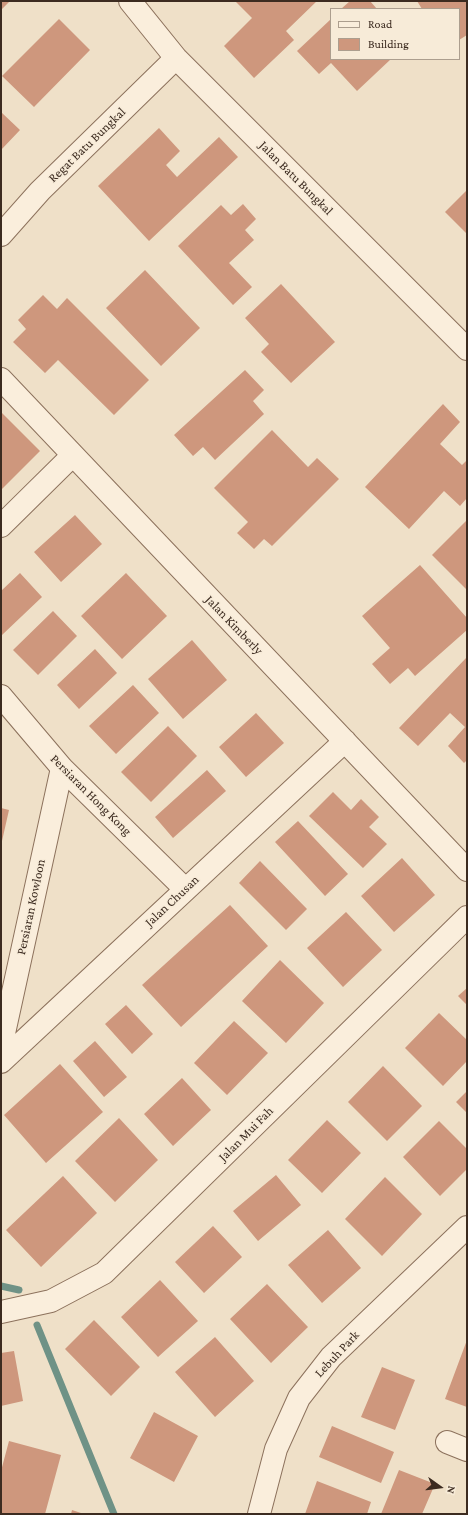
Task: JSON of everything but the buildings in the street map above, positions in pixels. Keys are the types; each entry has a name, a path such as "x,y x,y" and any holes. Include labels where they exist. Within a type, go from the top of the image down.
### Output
{"street":[{"name":"Jalan Batu Bungkal","path":"130,1 176,58 467,350"},
{"name":"Regat Batu Bungkal","path":"1,235 40,191 176,58"},
{"name":"Jalan Kimberly","path":"1,379 467,870"},
{"path":"1,526 73,455"},
{"name":"Persiaran Hong Kong","path":"1,696 62,768 185,889"},
{"name":"Jalan Chusan","path":"1,1062 345,741"},
{"name":"Persiaran Kowloon","path":"1,1047 62,768"},
{"name":"Jalan Mui Fah","path":"1,1312 51,1301 104,1273 467,916"},
{"name":"Lebuh Park","path":"259,1514 276,1449 299,1398 331,1357 467,1227"},
{"path":"447,1442 467,1450"}],"waterway":[{"path":"1,1286 19,1290"},
{"path":"37,1325 114,1514"}]}
